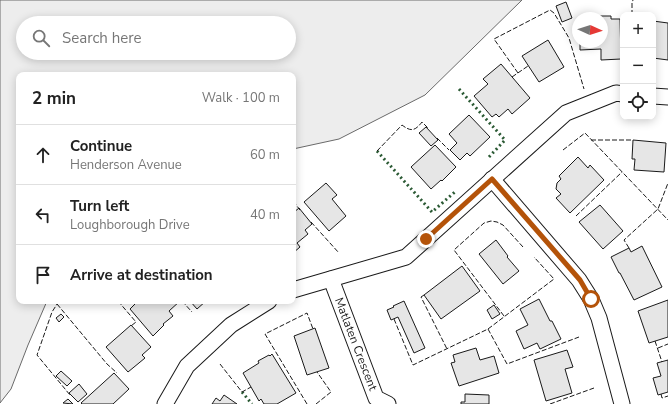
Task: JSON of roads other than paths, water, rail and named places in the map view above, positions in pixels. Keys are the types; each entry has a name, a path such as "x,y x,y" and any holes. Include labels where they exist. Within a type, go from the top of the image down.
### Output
{"street":[{"path":"296,289 406,257 566,113 616,93 620,94"},
{"path":"656,96 668,97"},
{"path":"492,179 580,280 591,299 599,318 622,404"},
{"name":"Matlaten Crescent","path":"331,279 376,398 388,404"},
{"path":"165,404 187,366 230,325 264,304"}]}
